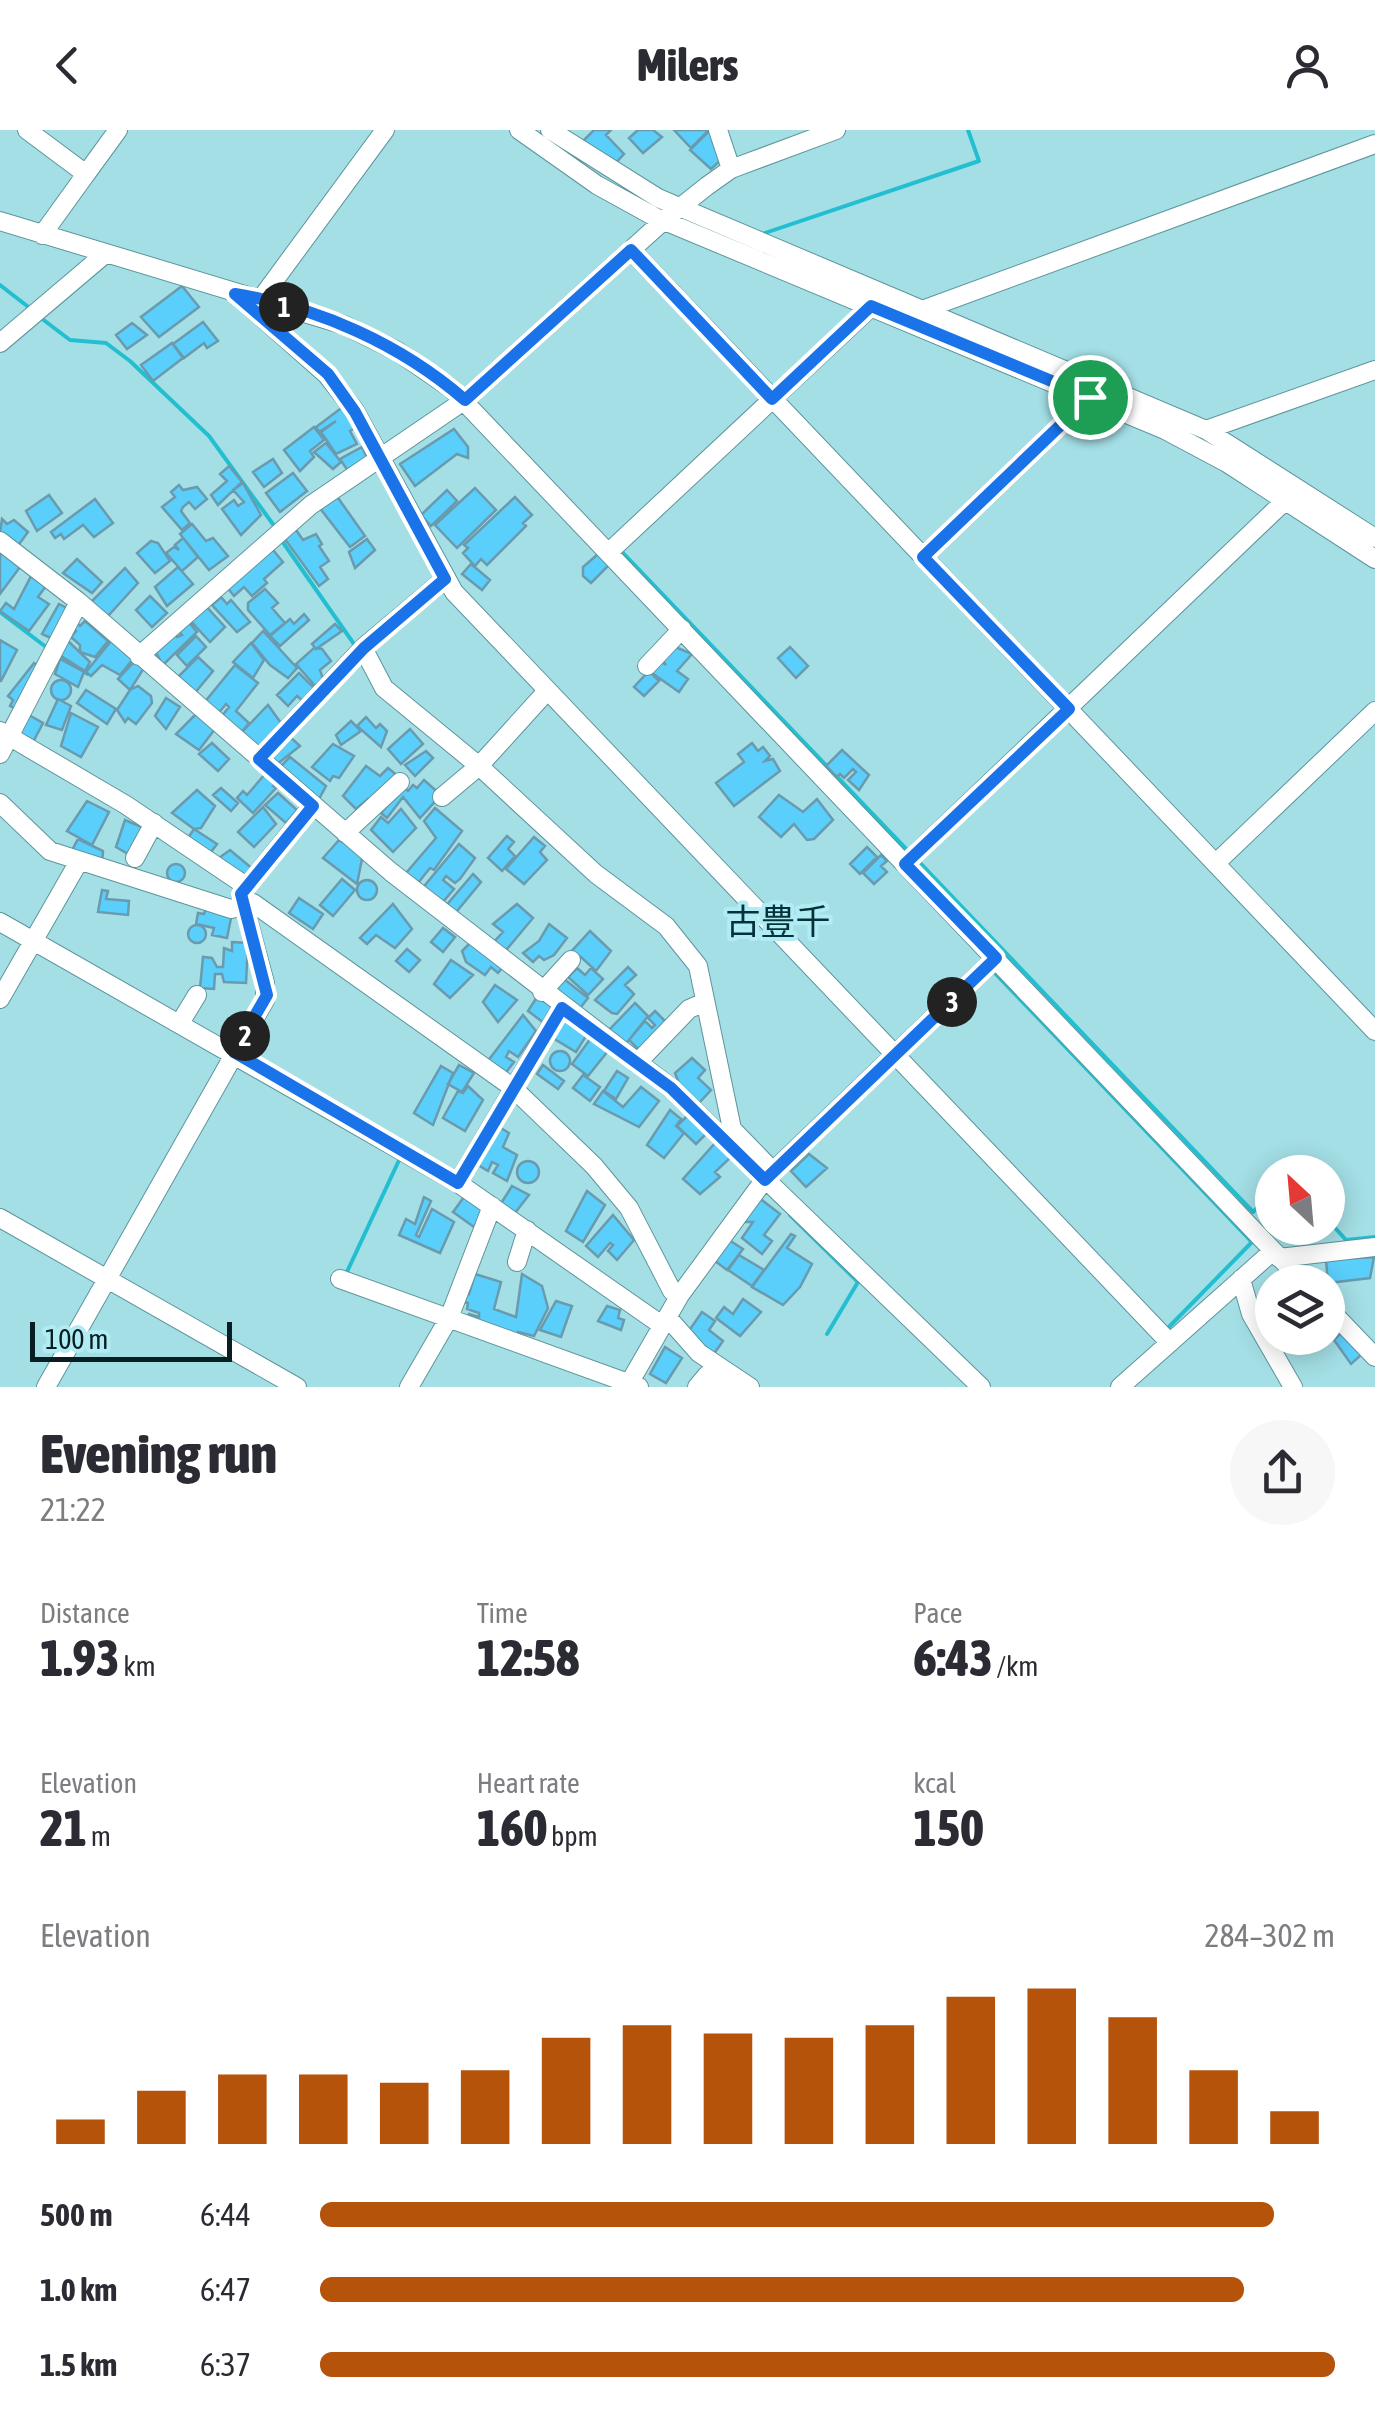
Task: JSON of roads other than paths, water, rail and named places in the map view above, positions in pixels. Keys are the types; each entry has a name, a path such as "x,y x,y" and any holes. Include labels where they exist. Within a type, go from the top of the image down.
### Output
{"street":[{"path":"26,130 86,174"},
{"path":"42,235 118,130"},
{"path":"249,297 384,130"},
{"path":"519,130 597,184 925,308 1139,409 1228,463 1375,538"},
{"path":"550,130 672,214 871,306 1090,397 1206,430 1375,560"},
{"path":"718,130 731,170"},
{"path":"139,656 312,505 465,400 672,214 731,170 836,130"},
{"path":"925,308 1375,144"},
{"path":"0,220 368,336 429,372 465,400 1287,1265"},
{"path":"631,250 1216,864 1371,1019"},
{"path":"0,343 104,254"},
{"path":"249,297 328,374 381,458 445,579 547,691 1170,1343"},
{"path":"609,552 871,306"},
{"path":"1206,430 1375,370"},
{"path":"923,557 1090,397"},
{"path":"905,864 1291,494"},
{"path":"0,541 79,602 345,833 562,1008 671,1088 769,1175 981,1387"},
{"path":"259,759 364,648 445,579"},
{"path":"79,602 4,742 151,827 512,1087 594,1166 629,1208 672,1291 680,1295"},
{"path":"647,666 682,629"},
{"path":"364,648 384,688 479,766 596,874 685,946 698,966 732,1129 769,1175"},
{"path":"442,797 479,766 547,691"},
{"path":"1216,864 1375,711"},
{"path":"345,833 400,782"},
{"path":"0,803 46,848 78,863 231,909 313,806"},
{"path":"135,858 151,827"},
{"path":"0,999 78,863"},
{"path":"46,1387 267,995 243,894"},
{"path":"0,922 458,1183 665,1322 699,1353 750,1387"},
{"path":"340,1279 632,1386 680,1295 769,1175 897,1057 996,958"},
{"path":"542,992 571,960"},
{"path":"180,1022 197,995"},
{"path":"637,1063 688,1008 705,1002"},
{"path":"458,1183 562,1008"},
{"path":"410,1387 449,1318 492,1206"},
{"path":"0,1218 297,1387"},
{"path":"516,1262 527,1230"},
{"path":"1120,1387 1242,1279 1276,1254 1375,1247"},
{"path":"1242,1279 1251,1314 1292,1387"},
{"path":"1345,1326 1375,1357"},
{"path":"697,1387 706,1375 725,1387"}],"waterway":[{"path":"759,235 979,161 968,130"},
{"path":"0,285 31,309"},
{"path":"41,318 70,340 106,343 130,361 209,436 275,527"},
{"path":"282,541 354,644"},
{"path":"620,550 910,853"},
{"path":"0,612 46,647"},
{"path":"58,655 88,674"},
{"path":"919,862 1255,1210"},
{"path":"995,973 1252,1242 1166,1330"},
{"path":"346,1274 401,1156"},
{"path":"790,1215 858,1282 827,1334"},
{"path":"1345,1239 1375,1237"}],"district":[{"name":"古豊千","path":"778,921"}]}
